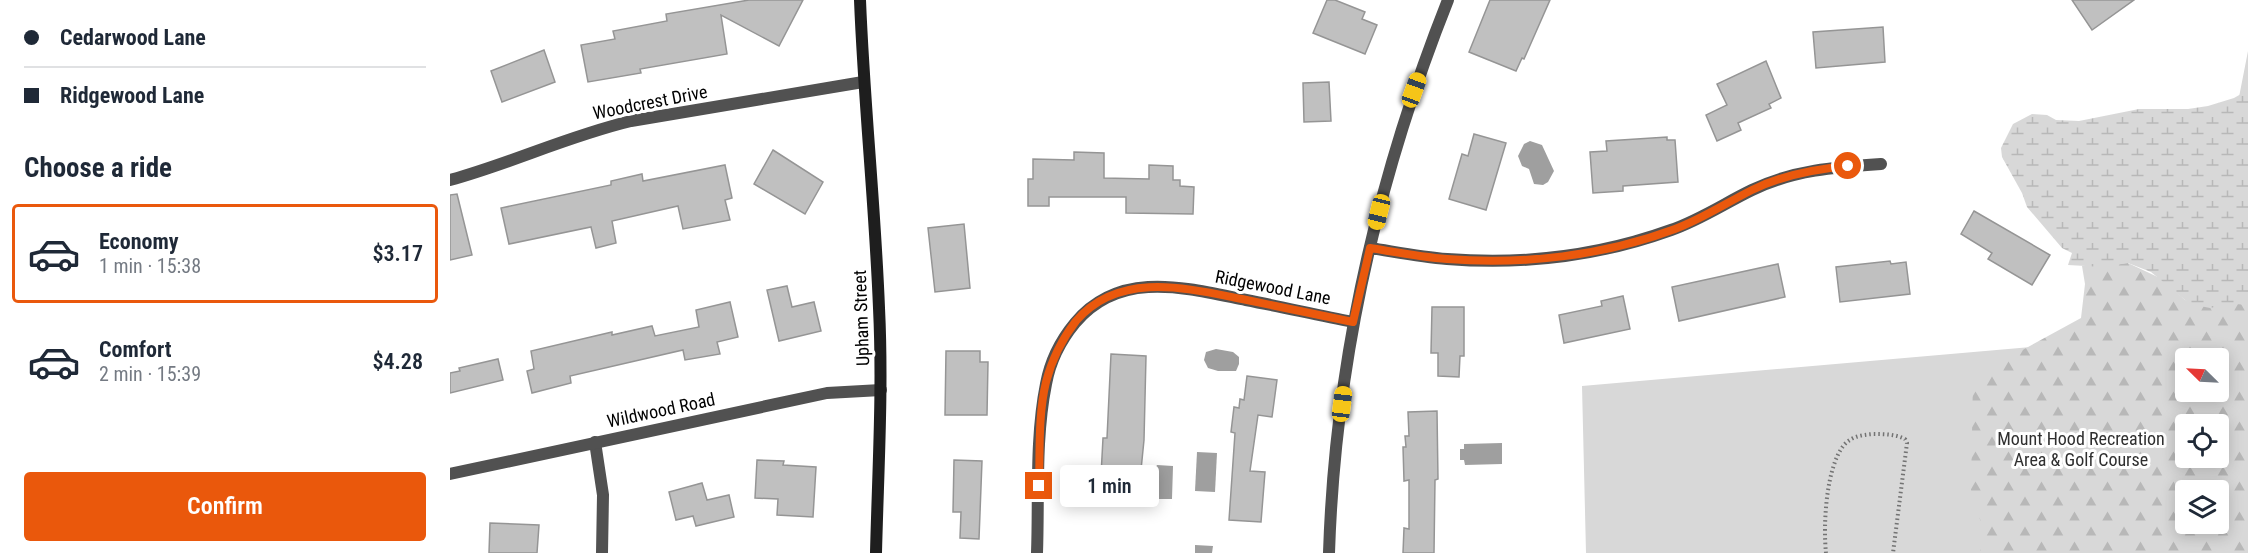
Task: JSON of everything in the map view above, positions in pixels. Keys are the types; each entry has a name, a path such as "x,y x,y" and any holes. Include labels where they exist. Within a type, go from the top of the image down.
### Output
{"main road":[{"name":"Upham Street","path":"860,0 863,82 872,165 879,309 881,390 876,553"}],"street":[{"path":"1329,553 1339,425 1353,322 1400,132 1448,0"},
{"name":"Woodcrest Drive","path":"450,180 500,165 596,129 631,121 863,82"},
{"path":"1370,248 1473,261 1529,260 1572,256 1638,241 1673,230 1703,217 1753,189 1798,173 1826,168 1881,164"},
{"name":"Ridgewood Lane","path":"1037,553 1041,425 1046,382 1064,338 1092,306 1116,292 1144,287 1162,287 1215,294 1353,322"},
{"name":"Wildwood Road","path":"450,474 827,393 881,390"},
{"path":"595,442 603,495 602,553"}],"path":[{"path":"1826,553 1828,493 1840,452 1849,440 1876,434 1898,436 1905,439 1907,443 1893,553"}],"green space":[{"name":"Mount Hood Recreation Area & Golf Course","path":"2248,51 2248,553 1586,553 1582,386 2193,333"},
{"path":"2248,90 2248,305 2237,303 2210,308 2195,305 2185,300 2151,272 2128,263 2103,267 2068,265 2072,253 2062,248 2027,207 2002,157 2001,148 2013,124 2032,114 2047,115 2056,120 2079,121 2139,109 2188,109 2234,98"},
{"path":"2128,263 2162,279 2185,300 2248,305 2248,553 1980,553 1982,526 1971,490 1973,377 2081,318 2085,284 2082,266"}],"shaded area":[{"path":"1530,141 1542,145 1554,171 1548,182 1543,185 1534,184 1529,169 1522,166 1518,156 1524,144"},
{"path":"1216,349 1233,352 1239,357 1236,371 1218,371 1208,368 1204,360 1206,352"},
{"path":"1502,443 1502,464 1465,465 1464,460 1460,460 1460,449 1464,449 1464,444"},
{"path":"1197,452 1217,453 1215,492 1195,491"},
{"path":"1157,465 1173,466 1172,499 1156,499 1155,469"},
{"path":"1195,545 1213,546 1212,553 1195,553"}],"building":[{"path":"749,0 803,0 779,46 721,15 727,54 640,69 641,73 588,82 581,45 615,39 613,31 667,21 666,14"},
{"path":"1327,0 1335,0 1365,12 1362,19 1377,25 1365,54 1313,33"},
{"path":"1490,0 1550,0 1524,59 1522,58 1516,71 1469,52"},
{"path":"2072,0 2134,0 2092,30"},
{"path":"1883,27 1885,62 1816,68 1813,32"},
{"path":"544,50 555,82 502,102 491,71"},
{"path":"1766,61 1781,98 1769,104 1771,108 1738,123 1741,130 1717,141 1706,115 1727,105 1717,84"},
{"path":"1329,82 1331,121 1304,122 1303,83"},
{"path":"1474,134 1506,143 1486,210 1449,199 1462,154 1468,156"},
{"path":"1667,137 1667,140 1675,140 1678,182 1623,186 1623,191 1593,193 1590,152 1607,151 1606,141"},
{"path":"773,150 823,182 805,214 754,184"},
{"path":"1074,152 1104,153 1104,178 1149,179 1149,165 1173,166 1173,180 1180,180 1180,186 1194,187 1193,214 1126,213 1126,197 1049,197 1049,206 1028,206 1028,179 1033,179 1033,159 1074,160"},
{"path":"725,165 732,198 725,200 730,220 683,229 678,206 612,221 616,243 596,248 591,227 509,244 501,208 611,185 611,181 642,174 643,181"},
{"path":"457,194 472,255 450,260 450,195"},
{"path":"1974,211 2050,255 2032,285 1988,259 1992,253 1961,234"},
{"path":"964,224 970,288 935,292 928,228"},
{"path":"1890,261 1891,264 1906,262 1910,294 1840,302 1836,267"},
{"path":"1778,264 1785,297 1679,321 1672,287"},
{"path":"787,286 792,307 814,302 821,331 779,341 767,290"},
{"path":"1623,296 1630,329 1564,343 1559,315 1602,306 1601,301"},
{"path":"730,302 738,337 717,342 720,354 685,360 683,350 570,376 571,383 532,393 527,371 534,369 531,351 612,332 612,335 652,326 655,336 699,327 696,310"},
{"path":"1432,307 1464,307 1464,356 1460,356 1459,377 1438,376 1438,353 1431,353"},
{"path":"946,351 980,351 980,362 988,362 987,415 945,415"},
{"path":"1111,354 1146,356 1144,440 1140,480 1132,479 1131,496 1100,494 1103,438 1107,438"},
{"path":"498,359 503,380 450,393 450,373 460,371 459,368"},
{"path":"1247,376 1277,380 1272,417 1258,415 1250,471 1265,472 1261,522 1229,520 1235,433 1231,432 1234,407 1239,408 1240,399 1244,400"},
{"path":"1437,411 1438,479 1435,480 1434,553 1403,553 1404,528 1409,529 1409,480 1404,481 1403,447 1406,447 1405,436 1409,436 1408,412"},
{"path":"757,460 784,461 783,465 816,467 813,517 777,515 778,499 755,498"},
{"path":"954,460 982,461 979,539 960,538 961,512 953,512"},
{"path":"702,483 707,500 729,495 734,517 696,526 693,516 676,520 669,492"},
{"path":"490,523 539,525 537,553 489,553"}],"route":[{"path":"1039,486 1041,417 1046,382 1051,366 1064,338 1081,315 1116,292 1144,287 1188,289 1353,322 1370,248 1473,261 1529,260 1572,256 1638,241 1673,230 1767,183 1813,170 1848,166"}]}
